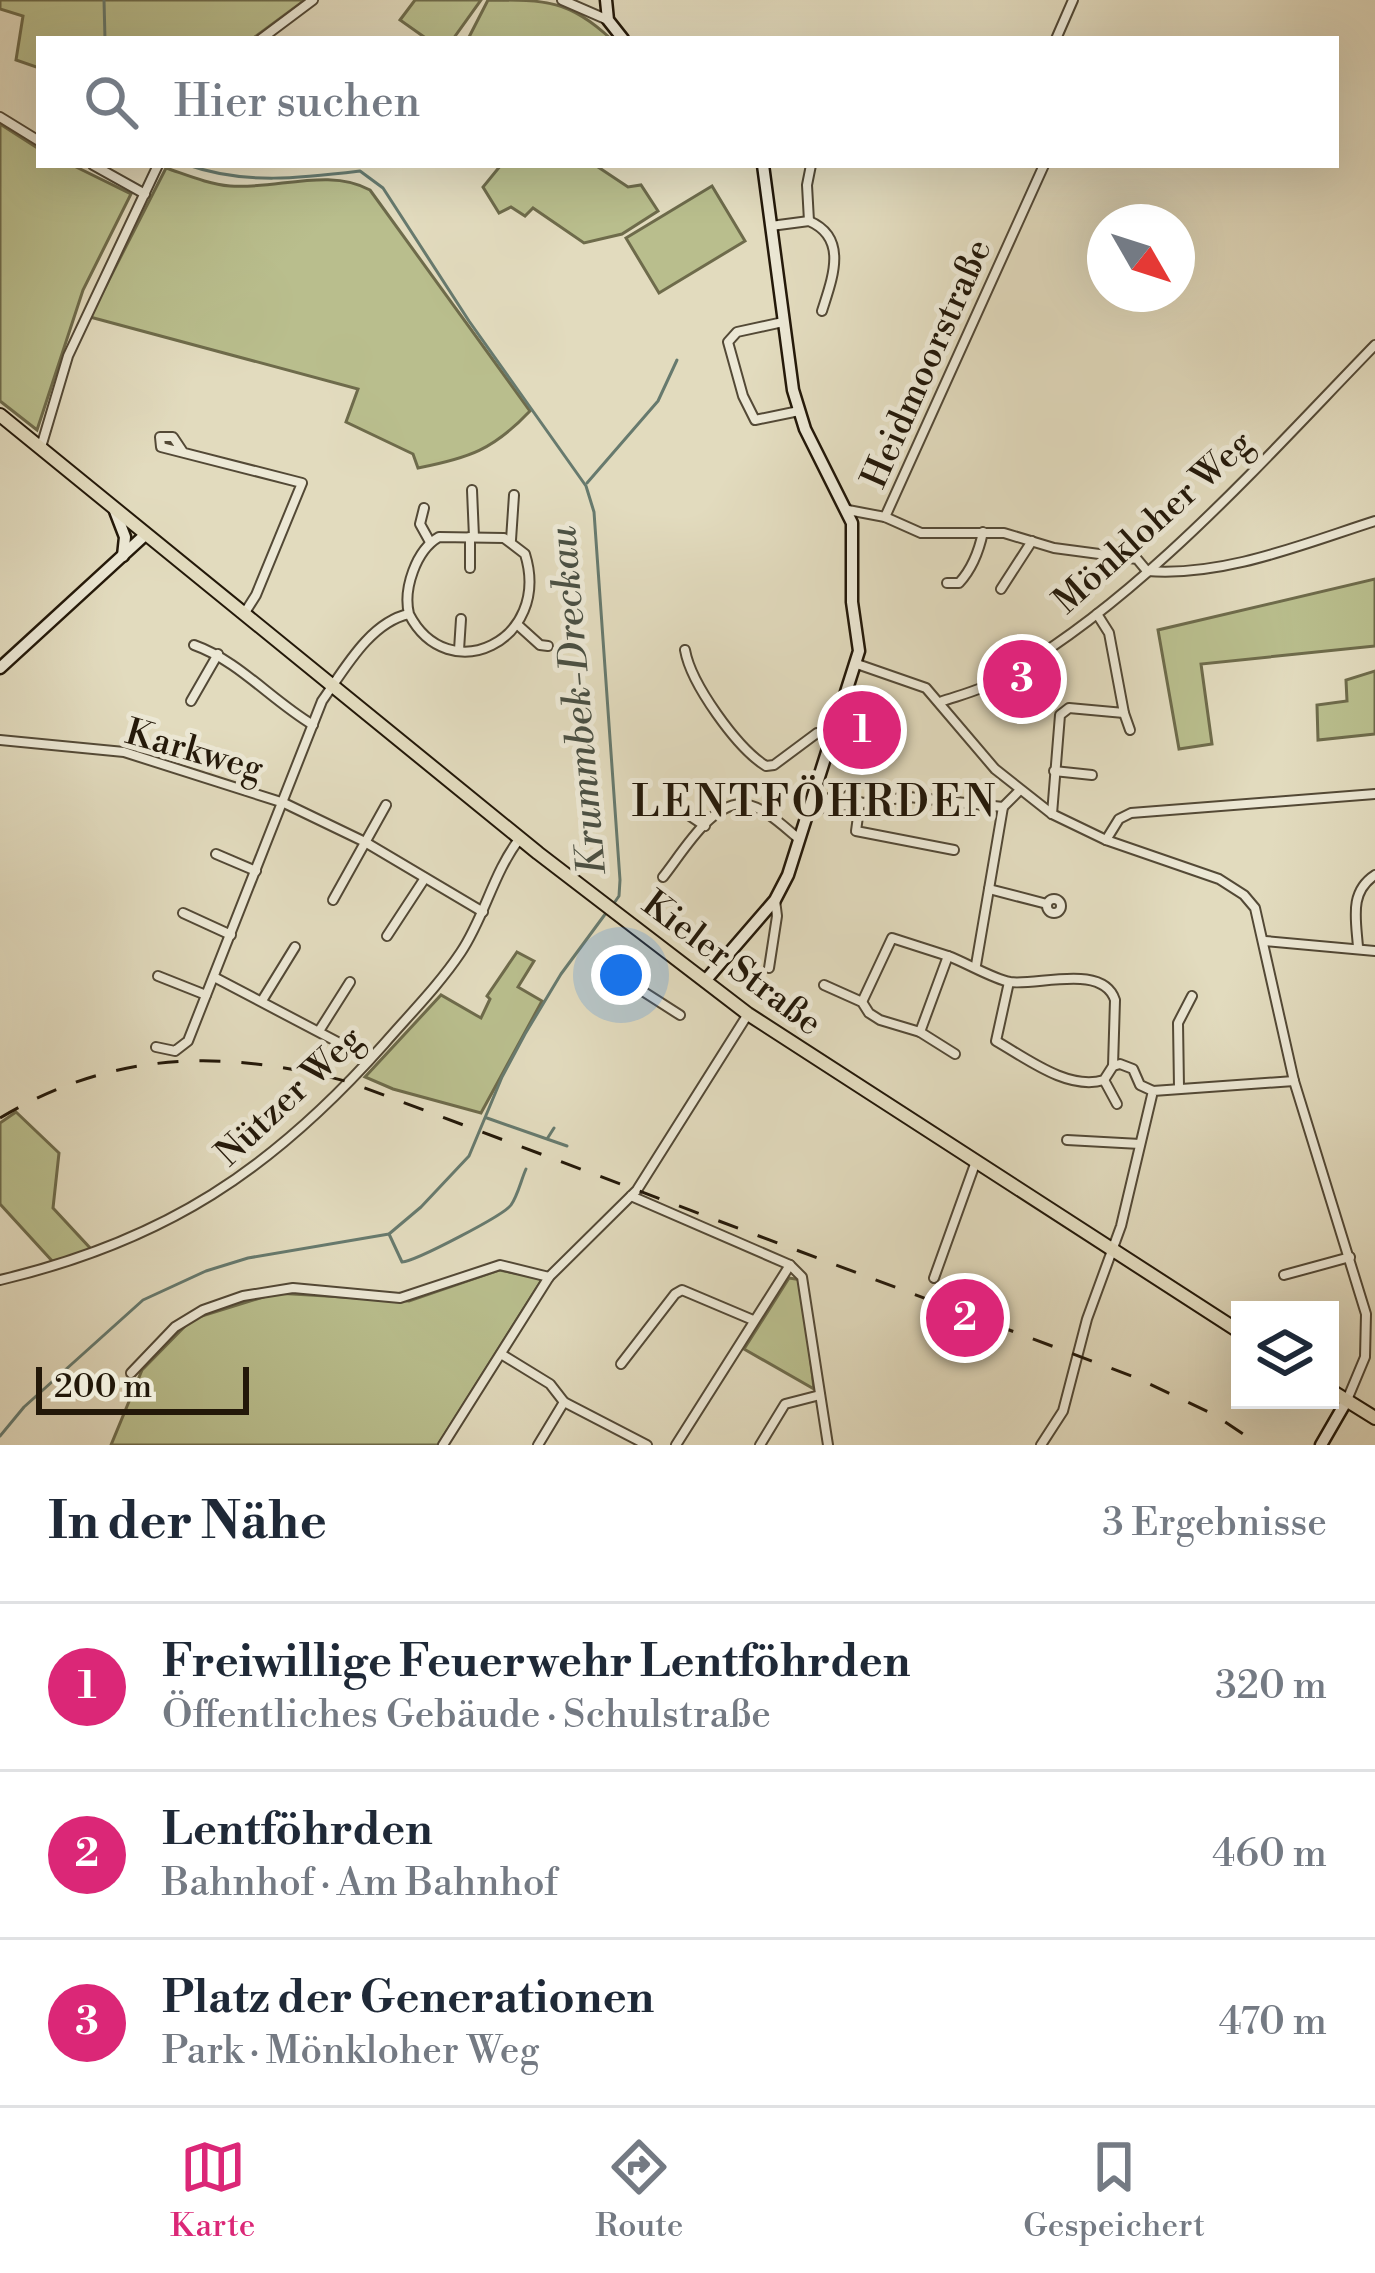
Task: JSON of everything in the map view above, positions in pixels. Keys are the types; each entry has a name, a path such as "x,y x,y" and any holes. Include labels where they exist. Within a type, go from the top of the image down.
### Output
{"main road":[{"name":"Kieler Straße","path":"0,415 520,838 748,1014 1231,1326"},
{"path":"1339,1395 1375,1418"}],"street":[{"path":"265,36 313,0"},
{"path":"562,0 608,20 621,36"},
{"path":"606,0 608,20"},
{"path":"1057,36 1072,0"},
{"path":"0,117 36,139"},
{"path":"98,168 145,194"},
{"path":"40,447 68,356 157,168"},
{"path":"705,981 775,900 812,809 857,664 850,584 854,536 848,510 799,411 782,322 764,168"},
{"path":"809,220 811,168"},
{"name":"Heidmoorstraße","path":"885,518 1042,168"},
{"path":"771,226 809,220 826,232 835,255 822,311"},
{"path":"782,322 737,332 728,342 754,420 799,411"},
{"name":"Mönkloher Weg","path":"940,702 1001,679 1096,614 1147,571 1375,345"},
{"path":"183,452 302,482 244,614"},
{"path":"470,568 472,490"},
{"path":"511,540 514,495"},
{"path":"113,507 125,537 121,559"},
{"path":"424,508 420,524 430,542"},
{"path":"848,510 921,532 983,531 1137,559 1147,571 1168,573 1259,559 1375,521"},
{"path":"947,583 959,584 964,578 979,551 983,531"},
{"path":"0,668 145,536"},
{"path":"439,537 511,540 528,564 528,601 519,626 490,646 459,650 423,635 410,614 407,592 430,542 439,537"},
{"path":"1001,589 1032,541"},
{"path":"156,1047 166,1052 183,1047 313,724 333,686 383,623 410,614"},
{"path":"1096,614 1109,633 1130,730"},
{"path":"459,650 461,619"},
{"path":"519,626 540,645 548,646"},
{"path":"194,645 218,654 285,709 313,724"},
{"path":"685,650 694,679 748,753 766,766 817,733 832,733"},
{"path":"191,701 218,654"},
{"path":"857,664 916,684 940,702 975,747 1019,791 1052,814 1106,840 1232,886 1255,908 1294,1081 1364,1303 1365,1357 1321,1445"},
{"path":"1052,814 1060,716 1069,708 1124,713"},
{"name":"Karkweg","path":"0,740 124,752 284,803 365,842 483,912"},
{"path":"1054,771 1092,775"},
{"path":"812,809 844,786"},
{"path":"976,965 1003,807 1019,791"},
{"path":"1106,840 1119,819 1131,813 1375,794"},
{"path":"812,809 909,797 1003,807"},
{"path":"860,802 856,831 954,850"},
{"path":"663,877 718,813 743,804 763,811 800,839"},
{"path":"334,900 386,805"},
{"path":"676,813 705,826"},
{"name":"Nützer Weg","path":"0,1280 108,1248 163,1224 227,1189 301,1128 443,977 520,838"},
{"path":"216,854 256,871"},
{"path":"1358,947 1356,899 1362,884 1375,875"},
{"path":"387,936 425,878"},
{"path":"989,889 1047,904"},
{"path":"769,968 775,900"},
{"path":"183,913 230,935"},
{"path":"862,1001 892,938 976,965 1009,982 1102,983 1112,991 1112,1066 1104,1080 1093,1083 1068,1078 996,1041 1009,982"},
{"path":"1265,941 1375,951"},
{"path":"263,999 295,947"},
{"path":"920,1032 948,956"},
{"path":"158,976 206,995"},
{"path":"214,976 370,1059"},
{"path":"320,1031 350,982"},
{"path":"824,985 862,1001 880,1020 920,1032 955,1054"},
{"path":"644,992 680,1015"},
{"path":"1178,1087 1178,1023 1192,996"},
{"path":"442,1445 549,1277 631,1196 748,1014"},
{"path":"1112,1066 1133,1069 1140,1085 1153,1091 1294,1081"},
{"path":"1104,1080 1117,1104"},
{"path":"1041,1445 1063,1412 1153,1091"},
{"path":"1067,1140 1140,1144"},
{"path":"934,1278 975,1164"},
{"path":"631,1196 790,1265 804,1281 828,1445"},
{"path":"1284,1275 1351,1257"},
{"path":"131,1373 175,1327 203,1310 243,1296 293,1288 400,1298 500,1265 549,1277"},
{"path":"676,1445 790,1265"},
{"path":"621,1364 674,1294 682,1290 753,1320"},
{"path":"501,1354 550,1384 564,1402 647,1445"},
{"path":"760,1445 784,1404 820,1395"},
{"path":"538,1445 564,1402"}],"green space":[{"path":"0,0 305,0 256,36 36,36 36,67 16,60 23,16 0,9"},
{"path":"415,0 481,0 455,36 423,36 400,20"},
{"path":"488,0 556,5 582,16 607,36 470,36"},
{"path":"0,124 36,147 36,168 78,168 131,194 83,290 37,430 0,401"},
{"path":"166,168 230,186 337,180 370,190 530,411 479,450 418,468 413,454 346,422 358,389 90,317"},
{"path":"499,168 600,168 628,187 641,185 658,211 622,234 584,243 533,208 525,216 511,207 499,213 483,187"},
{"path":"712,186 745,241 659,293 626,238"},
{"path":"1375,579 1375,646 1201,664 1212,744 1179,749 1158,630"},
{"path":"1375,671 1375,734 1318,740 1317,705 1347,701 1346,680"},
{"path":"517,952 534,961 518,987 542,1001 481,1113 365,1077 441,995 481,1018 490,999 487,996"},
{"path":"16,1112 59,1153 53,1208 91,1249 54,1263 0,1204 0,1123"},
{"path":"499,1270 543,1278 438,1445 111,1445 142,1370 192,1319 276,1293 409,1301"},
{"path":"789,1278 802,1280 814,1389 744,1349"}],"waterway":[{"name":"Krummbek-Dreckau","path":"104,0 105,36"},
{"name":"Krummbek-Dreckau","path":"198,168 252,178 360,171 383,188 469,321 586,486 594,512 620,880 619,896 612,906"},
{"path":"587,483 658,401 677,360"},
{"name":"Krummbek-Dreckau","path":"0,1436 24,1407 143,1300 248,1258 389,1234 421,1207 469,1156 525,1034 606,913"},
{"path":"487,1118 567,1146 547,1139 554,1128"},
{"path":"389,1234 402,1262 441,1246 511,1205 526,1169"}],"railway":[{"path":"0,1118 85,1079 170,1062 258,1064 349,1082 1137,1378 1213,1414 1260,1445"}],"place":[{"name":"Platz der Generationen","path":"1022,679"},
{"name":"Freiwillige Feuerwehr Lentföhrden","path":"862,730"},
{"name":"Lentföhrden","path":"965,1318"}],"district":[{"name":"LENTFÖHRDEN","path":"815,801"}]}
